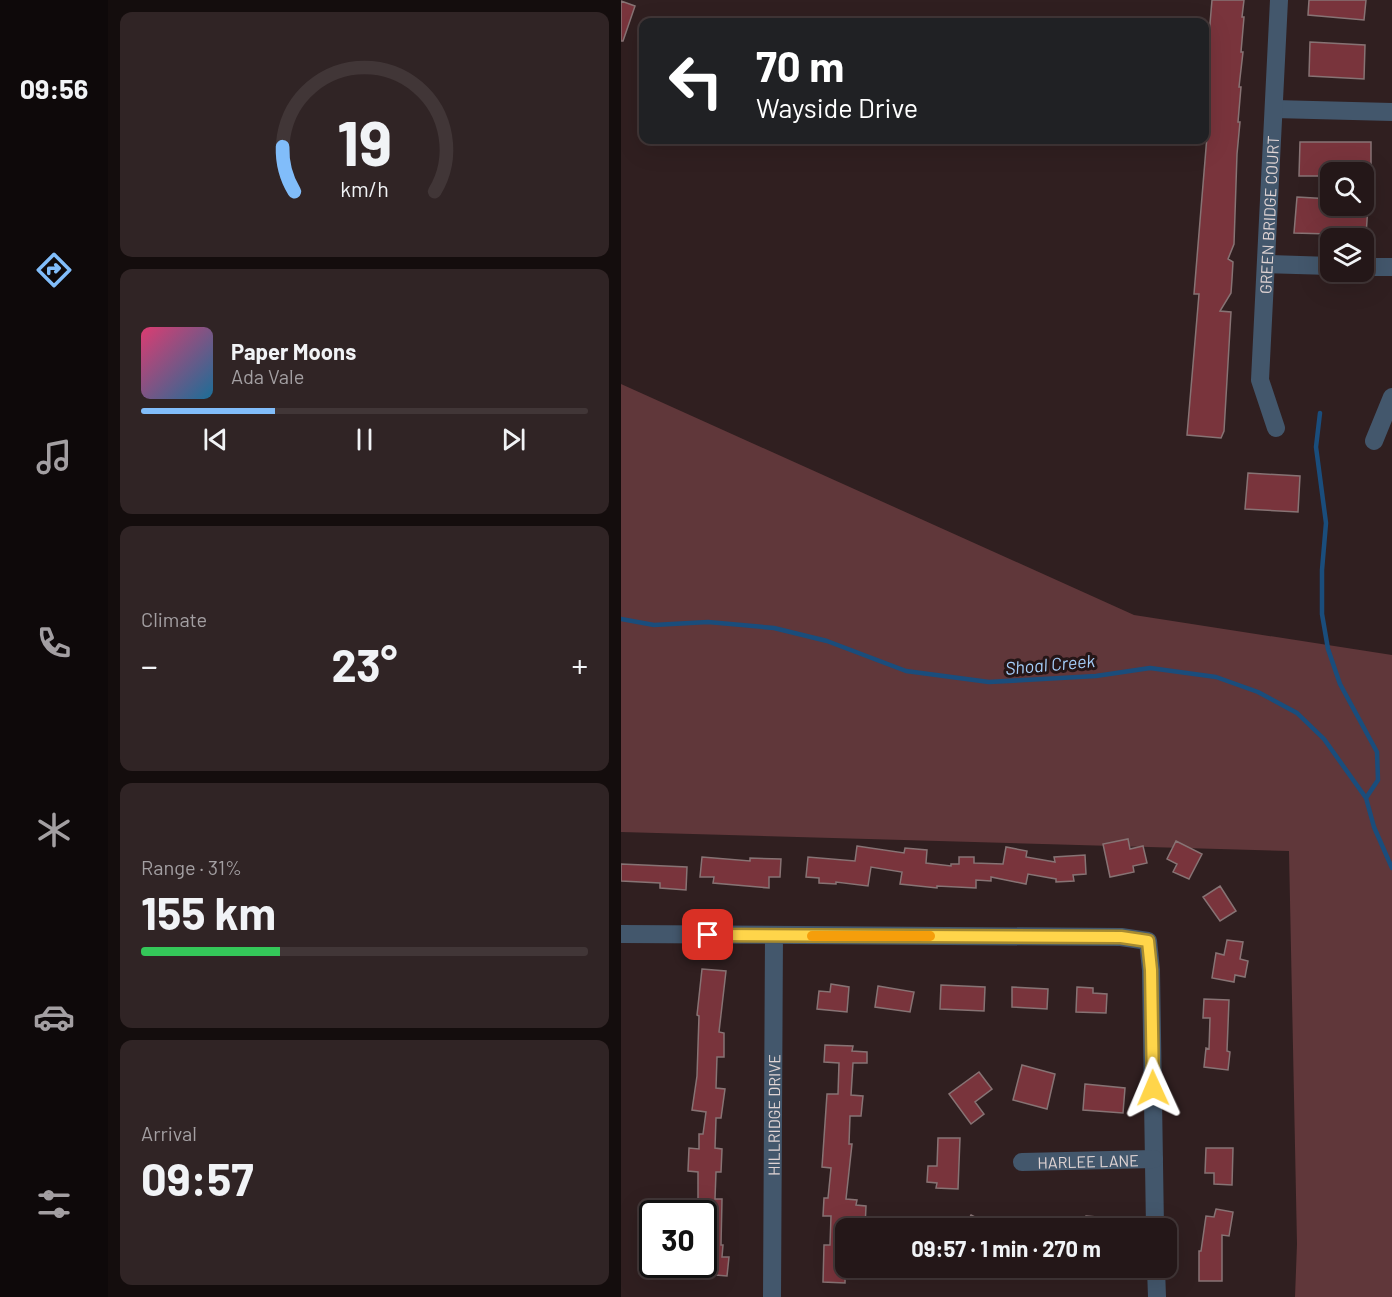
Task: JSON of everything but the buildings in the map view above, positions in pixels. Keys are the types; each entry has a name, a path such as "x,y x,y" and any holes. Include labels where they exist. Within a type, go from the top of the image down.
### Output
{"street":[{"name":"GREEN BRIDGE COURT","path":"1277,428 1260,380 1279,0"},
{"path":"1274,109 1392,112"},
{"path":"1266,264 1320,266"},
{"path":"1374,267 1392,267"},
{"path":"1374,441 1392,397"},
{"path":"621,934 1121,937 1148,941 1151,970 1155,1218"},
{"name":"HILLRIDGE DRIVE","path":"772,1297 774,935"},
{"name":"HARLEE LANE","path":"1022,1162 1154,1159"},
{"path":"1156,1278 1157,1297"}],"shaded area":[{"path":"621,384 1134,615 1392,655 1392,1297 1295,1297 1297,1244 1289,851 621,832"}],"waterway":[{"path":"1320,413 1316,447 1326,523 1322,570 1322,614 1328,649 1340,684 1377,752 1378,780 1366,798"},
{"name":"Shoal Creek","path":"621,619 654,625 708,622 774,628 827,641 906,671 989,682 1096,676 1150,668 1216,677 1258,692 1297,713 1324,739 1366,798 1374,827 1392,868"}],"slow traffic":[{"path":"812,936 930,936"}],"route":[{"path":"708,935 1121,937 1148,941 1151,970 1153,1088"}]}
